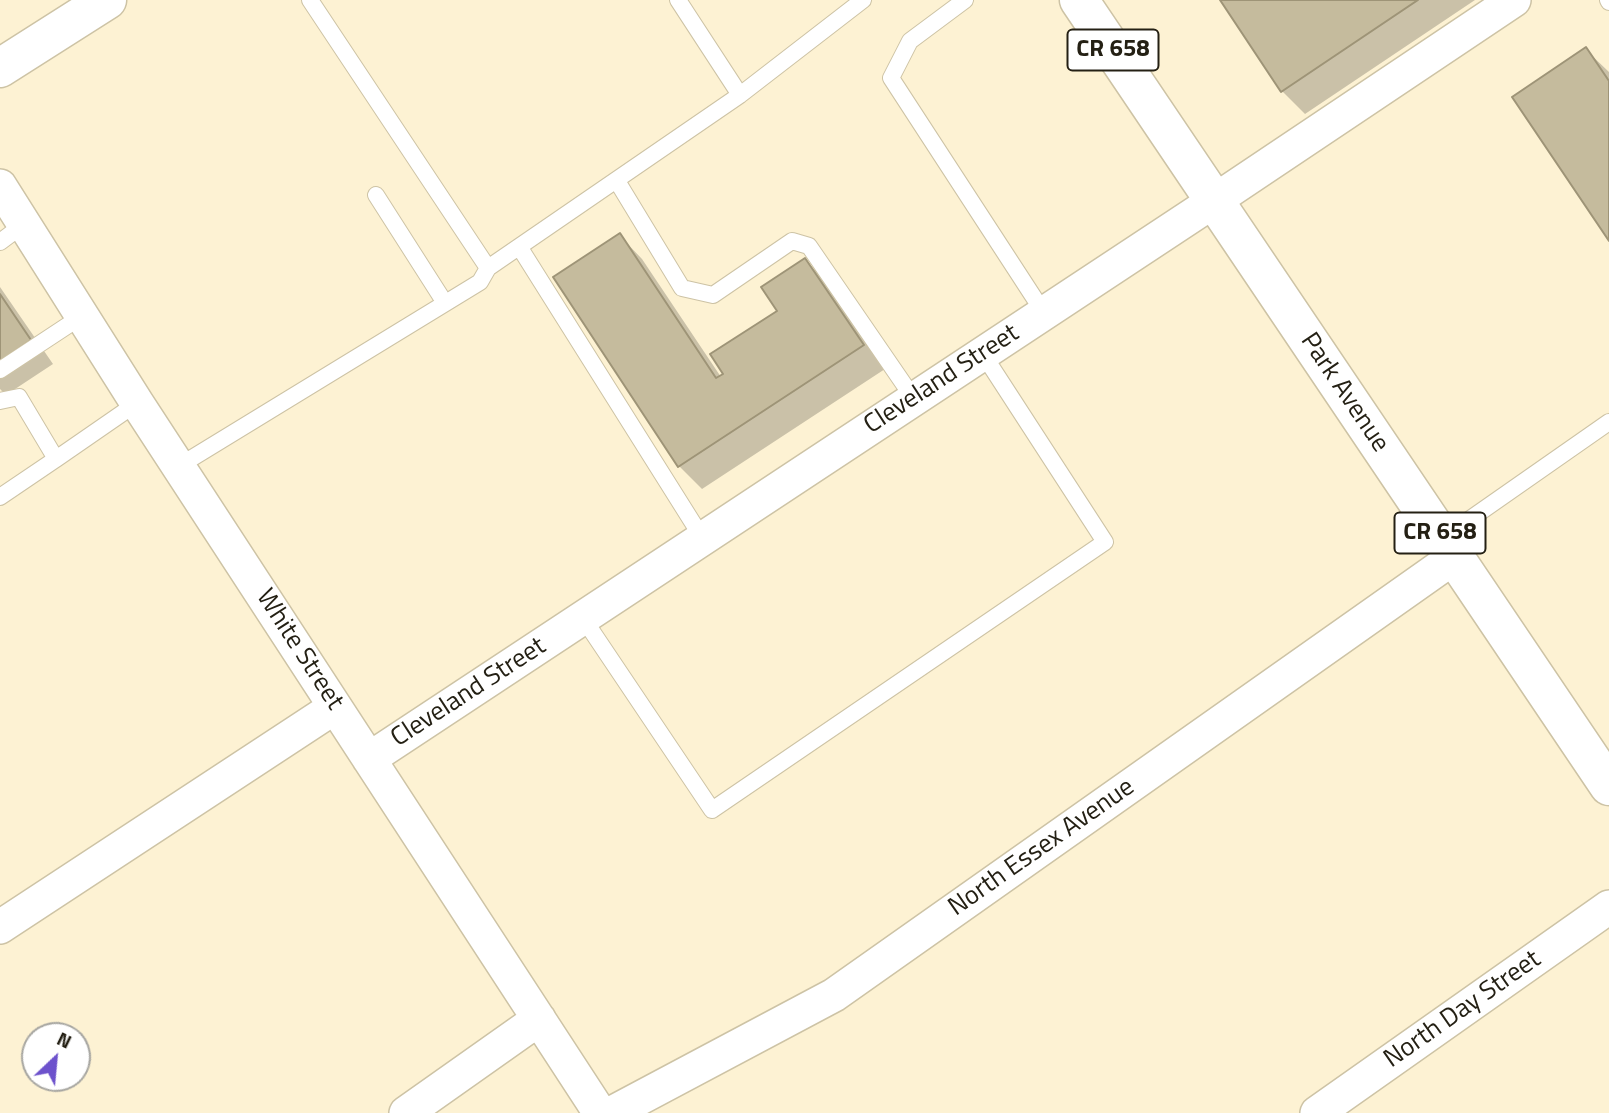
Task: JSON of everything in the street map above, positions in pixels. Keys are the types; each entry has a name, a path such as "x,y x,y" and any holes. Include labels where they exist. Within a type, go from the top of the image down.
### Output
{"main road":[{"path":"0,68 107,0"},
{"name":"Park Avenue","path":"1079,0 1609,786"}],"street":[{"name":"Cleveland Street","path":"369,759 1514,0"},
{"name":"White Street","path":"0,186 12,233 82,316 600,1113"},
{"name":"North Essex Avenue","path":"612,1113 834,995 1449,547"},
{"path":"0,927 335,707"},
{"name":"North Day Street","path":"1317,1113 1609,907"},
{"path":"406,1113 539,1019"}],"lane":[{"path":"310,0 488,268"},
{"path":"678,0 740,95"},
{"path":"179,466 480,282 488,268 740,95 863,0"},
{"path":"965,0 910,41 891,78 1044,313"},
{"path":"617,181 682,288 713,295 792,242 809,246 914,399"},
{"path":"376,195 444,303"},
{"path":"520,248 703,539"},
{"path":"0,370 82,316"},
{"path":"583,618 712,810 1105,542 983,354"},
{"path":"0,401 19,397 55,459"},
{"path":"0,497 137,403"},
{"path":"1449,547 1609,422"}],"building":[{"path":"1220,0 1418,0 1281,92"},
{"path":"1586,47 1609,81 1609,241 1512,97"},
{"path":"620,233 716,378 723,374 710,354 777,311 761,287 805,258 864,345 678,467 553,277"},
{"path":"0,294 31,340 0,361"}]}
